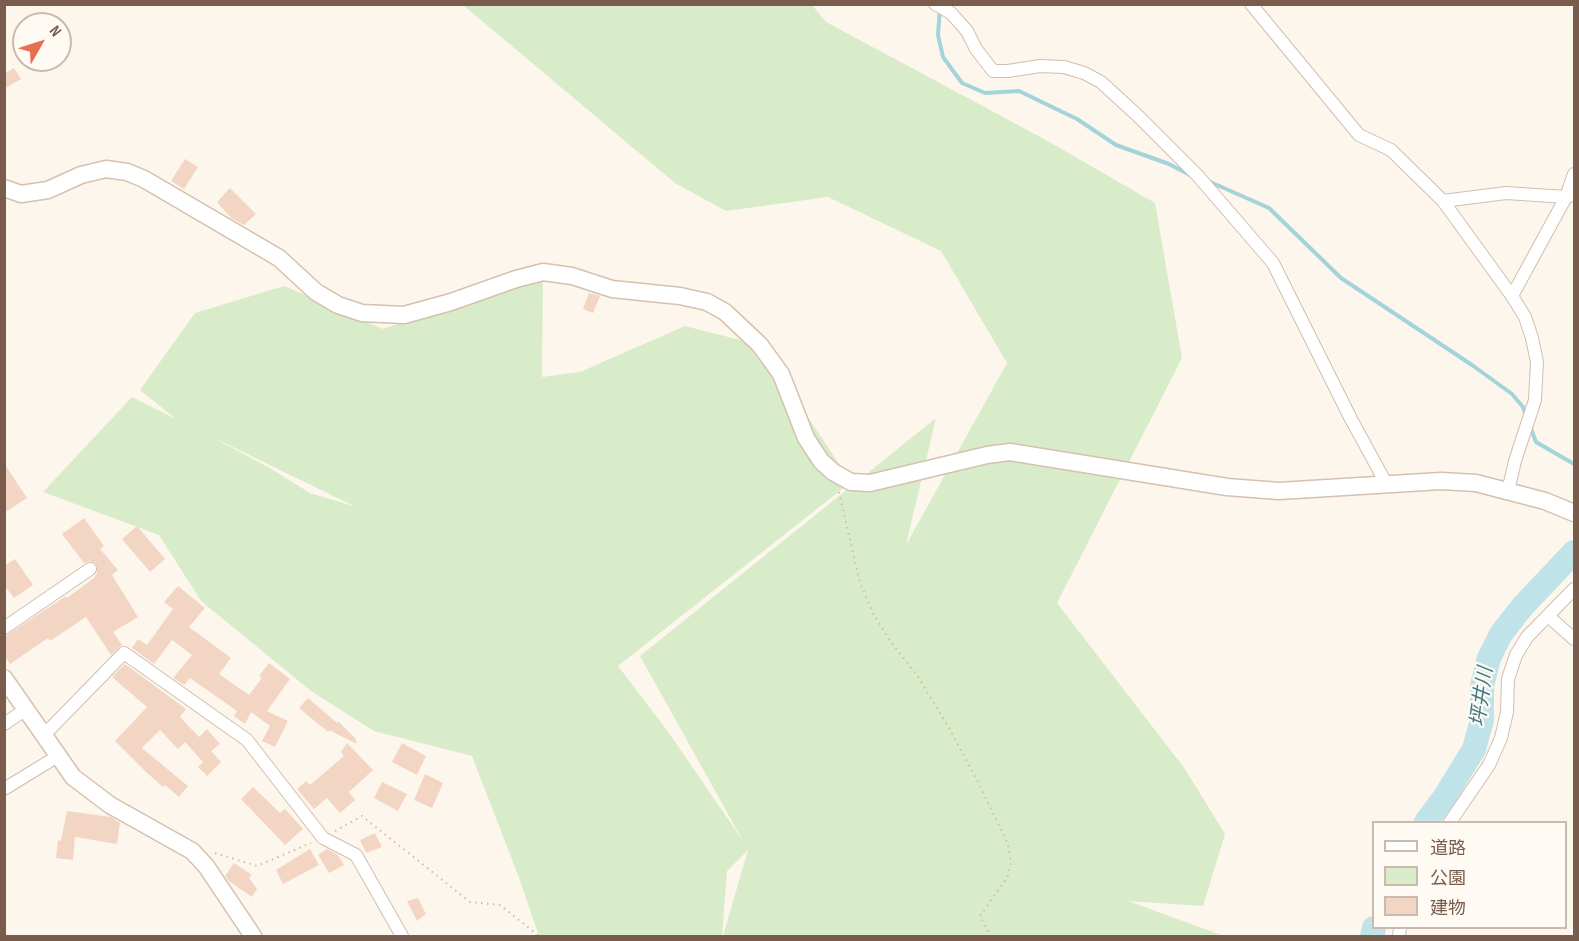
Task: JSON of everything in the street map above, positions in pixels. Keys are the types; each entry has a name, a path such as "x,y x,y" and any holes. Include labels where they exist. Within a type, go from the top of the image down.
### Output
{"street":[{"path":"935,4 951,14 967,31 976,49 993,70 1008,71 1040,66 1065,67 1101,82 1198,176 1273,263 1351,419 1387,485"},
{"path":"1251,4 1359,135 1391,150 1443,201 1525,317 1537,362 1535,400 1515,461 1508,491"},
{"path":"4,189 21,194 48,190 81,175 106,169 127,172 154,185 279,258 316,292 331,301 362,313 404,315 543,272 572,276 612,290 680,296 707,302 725,312 760,345 781,374 806,438 820,461 850,482 870,483 987,455 1010,452 1227,487 1279,491 1441,481 1476,483 1545,501 1575,513"},
{"path":"1512,296 1570,195 1575,174"},
{"path":"1443,201 1506,193 1570,195"},
{"path":"4,628 90,569"},
{"path":"1451,821 1490,765 1501,738 1507,712 1508,679 1516,655 1527,637 1575,589"},
{"path":"1548,616 1575,639"},
{"path":"44,735 124,653 247,740 323,838 356,855 402,936"},
{"path":"4,678 74,777 96,796 192,851 206,866 253,936"},
{"path":"4,724 25,710"},
{"path":"4,789 58,756"}],"path":[{"path":"833,472 860,583 874,615 890,641 917,675 949,728 1008,844 1011,863 1007,878 980,916 991,936"},
{"path":"206,850 257,866 323,838 362,816 470,902 500,905 539,936"}],"green space":[{"path":"463,5 812,5 826,22 1046,140 1155,203 1182,358 1057,603 1185,769 1225,834 1203,906 1128,901 1224,936 723,936 748,850 727,871 722,936 539,936 472,756 374,731 311,691 201,601 159,535 43,492 132,397 176,419 140,390 195,313 284,286 383,329 543,272 542,377 580,372 685,326 760,345 851,482 618,666 669,733 743,841 640,656 936,418 906,545 1007,363 941,251 828,197 726,211 675,183","holes":["206,434 356,507 310,493 268,467"]}],"building":[{"path":"12,69 12,72 17,72 21,79 4,89 4,74"},
{"path":"185,159 198,167 184,189 171,181"},
{"path":"230,188 256,214 244,225 231,218 217,202"},
{"path":"589,293 600,296 593,313 583,309"},
{"path":"4,463 27,498 4,513"},
{"path":"84,518 104,546 100,549 118,570 112,575 138,617 113,632 122,645 111,655 86,617 50,641 48,638 10,664 4,655 4,637 66,596 67,598 94,578 97,573 96,564 90,561 84,563 62,534"},
{"path":"137,526 165,559 150,572 122,539"},
{"path":"15,559 33,585 14,598 4,585 4,566"},
{"path":"178,586 205,608 189,627 231,658 219,674 249,695 262,678 259,676 269,663 290,679 267,711 288,721 275,747 262,741 270,726 251,712 245,724 234,716 237,711 190,678 184,685 173,678 192,655 172,640 154,664 132,648 138,639 147,645 173,609 164,602"},
{"path":"125,664 186,709 180,717 199,737 207,729 220,744 211,751 221,762 207,776 198,767 203,762 185,742 178,749 160,730 142,748 188,786 179,797 165,785 163,787 115,741 147,707 112,677"},
{"path":"308,698 337,723 338,721 355,738 357,744 329,730 328,732 299,708"},
{"path":"347,743 373,770 349,792 355,800 340,813 327,798 314,809 297,789 306,781 310,785 344,756 341,752"},
{"path":"402,743 426,756 417,775 392,762"},
{"path":"425,774 443,783 432,808 414,800"},
{"path":"382,782 407,794 398,811 374,798"},
{"path":"253,787 280,813 285,809 303,829 285,845 241,799"},
{"path":"67,811 111,817 120,823 117,844 75,837 73,860 56,858 58,840 61,841"},
{"path":"375,833 382,847 366,853 360,840"},
{"path":"310,849 319,865 283,884 276,870"},
{"path":"327,849 338,855 344,865 329,873 318,855"},
{"path":"234,863 252,875 249,878 257,889 252,897 225,876"},
{"path":"418,898 426,914 417,921 407,901"}],"waterway":[{"path":"940,8 938,35 943,57 962,83 985,93 1019,91 1077,119 1116,145 1169,164 1190,175"},
{"path":"1208,181 1269,208 1341,278 1512,394 1523,407 1526,416"},
{"path":"1530,426 1536,442 1574,464"},
{"name":"坪井川","path":"1427,821 1444,798 1474,749 1482,720 1482,686 1489,658 1501,634 1522,607 1574,552"},
{"name":"坪井川","path":"1372,936 1374,929"}]}
